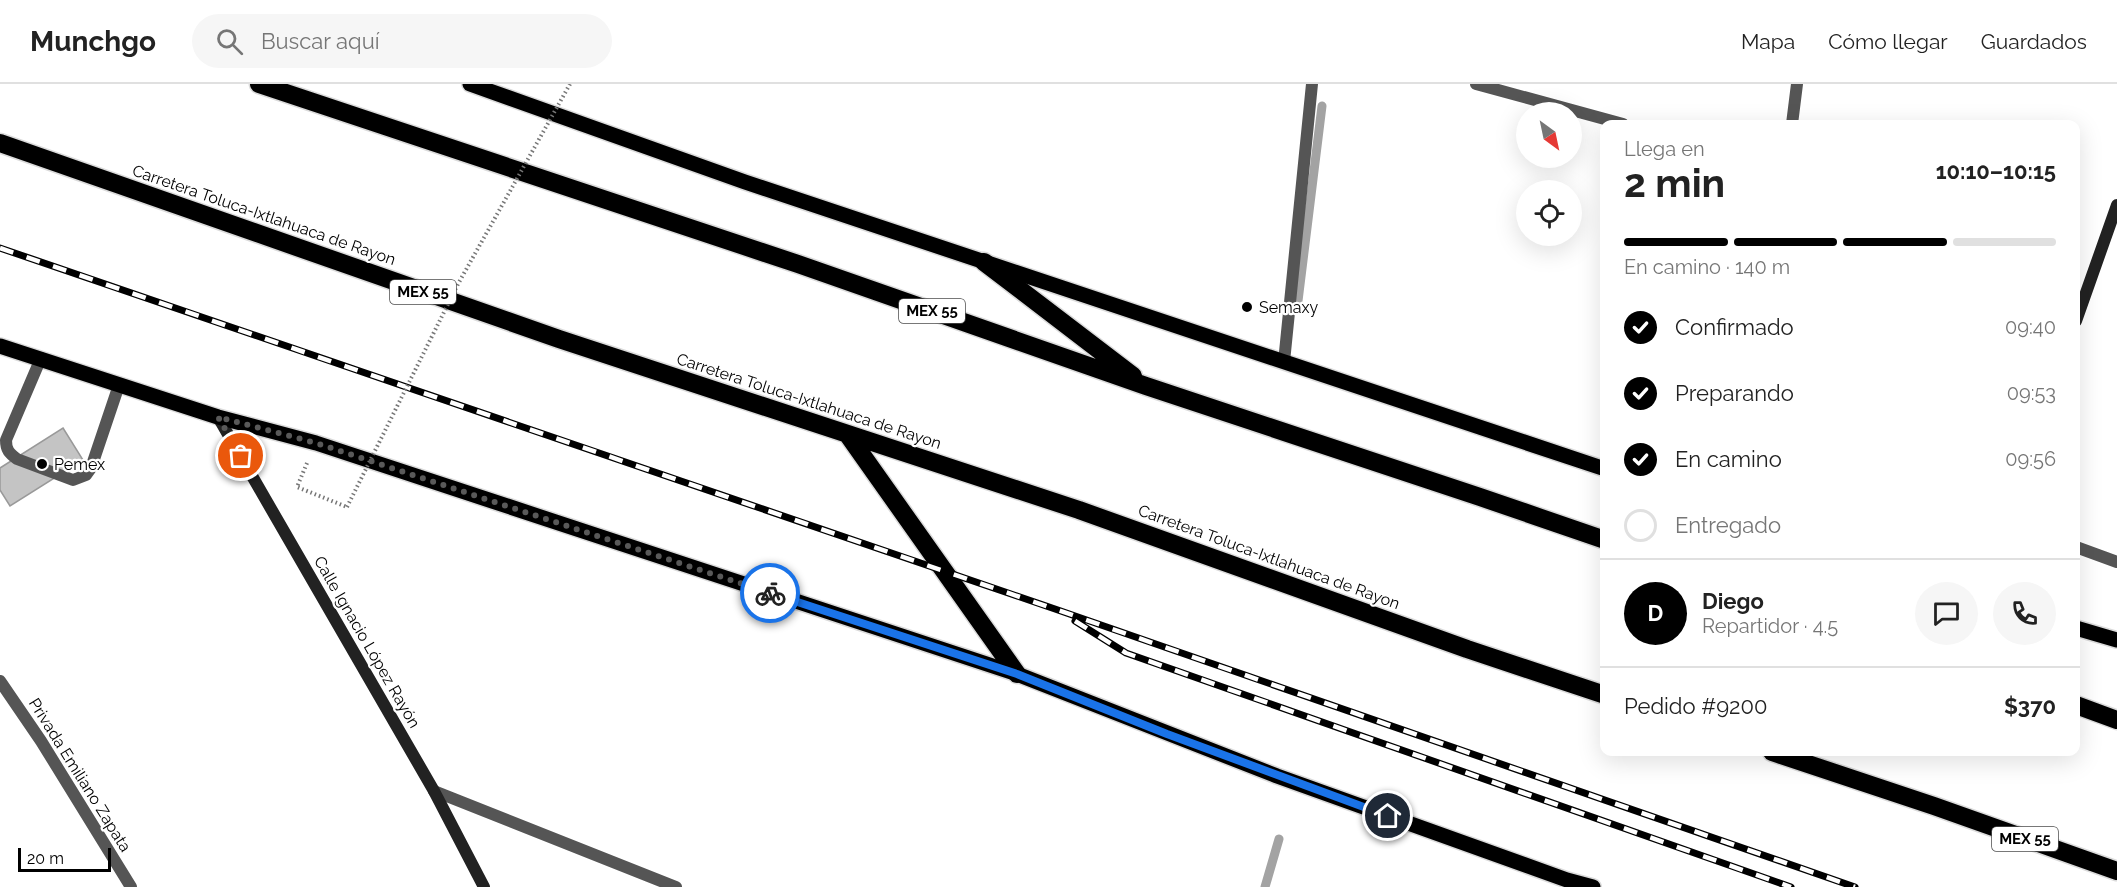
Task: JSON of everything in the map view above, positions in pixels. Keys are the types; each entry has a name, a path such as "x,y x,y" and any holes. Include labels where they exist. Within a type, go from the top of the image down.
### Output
{"highway":[{"name":"MEX 55","path":"259,84 798,264 1146,386 1600,538"},
{"name":"Carretera Toluca-Ixtlahuaca de Rayon","path":"0,143 443,299 1079,510 1456,645 1600,693"},
{"path":"984,262 1146,386"},
{"path":"848,435 1017,674"},
{"path":"2080,706 2117,720"},
{"name":"MEX 55","path":"1784,756 2117,871"}],"main road":[{"path":"470,84 745,182 1600,468"},
{"path":"2080,310 2117,205"},
{"path":"0,346 218,417 316,443 1017,674 1276,776 1566,884 1593,887"},
{"name":"Calle Ignacio López Rayón","path":"218,417 434,791 484,887"},
{"path":"2080,628 2117,640"}],"street":[{"path":"1284,362 1312,84"},
{"path":"1476,84 1608,120"},
{"path":"1792,120 1797,84"},
{"path":"41,358 6,440 6,447 16,459 73,480 86,475 91,468 119,385"},
{"path":"2080,549 2117,562"},
{"name":"Privada Emiliano Zapata","path":"0,681 41,741 131,887"},
{"path":"434,791 676,887"}],"path":[{"path":"297,487 347,507 458,284 570,84"}],"building":[{"name":"Pemex","path":"63,428 83,460 10,506 0,490 0,468"}],"waterway":[{"path":"1298,301 1322,106"},
{"path":"1265,887 1279,839"}],"railway":[{"path":"0,248 1055,609 1855,887"},
{"path":"1075,621 1126,653 1791,887"}],"way so far":[{"path":"241,456 218,417 316,443 770,593"}],"place":[{"name":"Semaxy","path":"1247,307"},
{"name":"Pemex","path":"42,464"}],"route":[{"path":"770,593 1017,674 1276,776 1388,816"}]}
